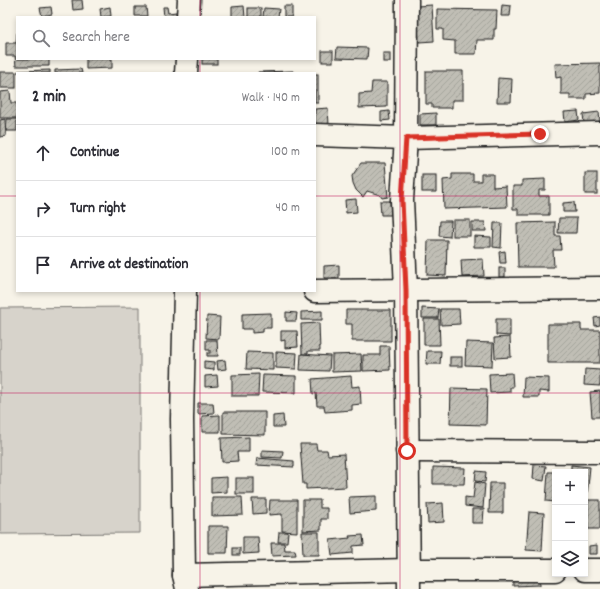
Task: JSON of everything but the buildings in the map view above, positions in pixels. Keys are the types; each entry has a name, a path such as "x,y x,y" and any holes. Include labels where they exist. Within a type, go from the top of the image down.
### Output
{"street":[{"path":"188,16 189,0"},
{"path":"407,0 406,138 402,200 406,290 409,580"},
{"path":"186,72 187,60"},
{"path":"316,135 406,138 600,133"},
{"path":"316,291 600,288"},
{"path":"185,292 182,419 185,582 409,580 552,570"},
{"path":"407,451 600,452"},
{"path":"588,570 600,570"}],"shaded area":[{"path":"140,307 140,533 0,534 0,308"}],"route":[{"path":"407,451 406,290 402,200 406,138 540,134"}]}
